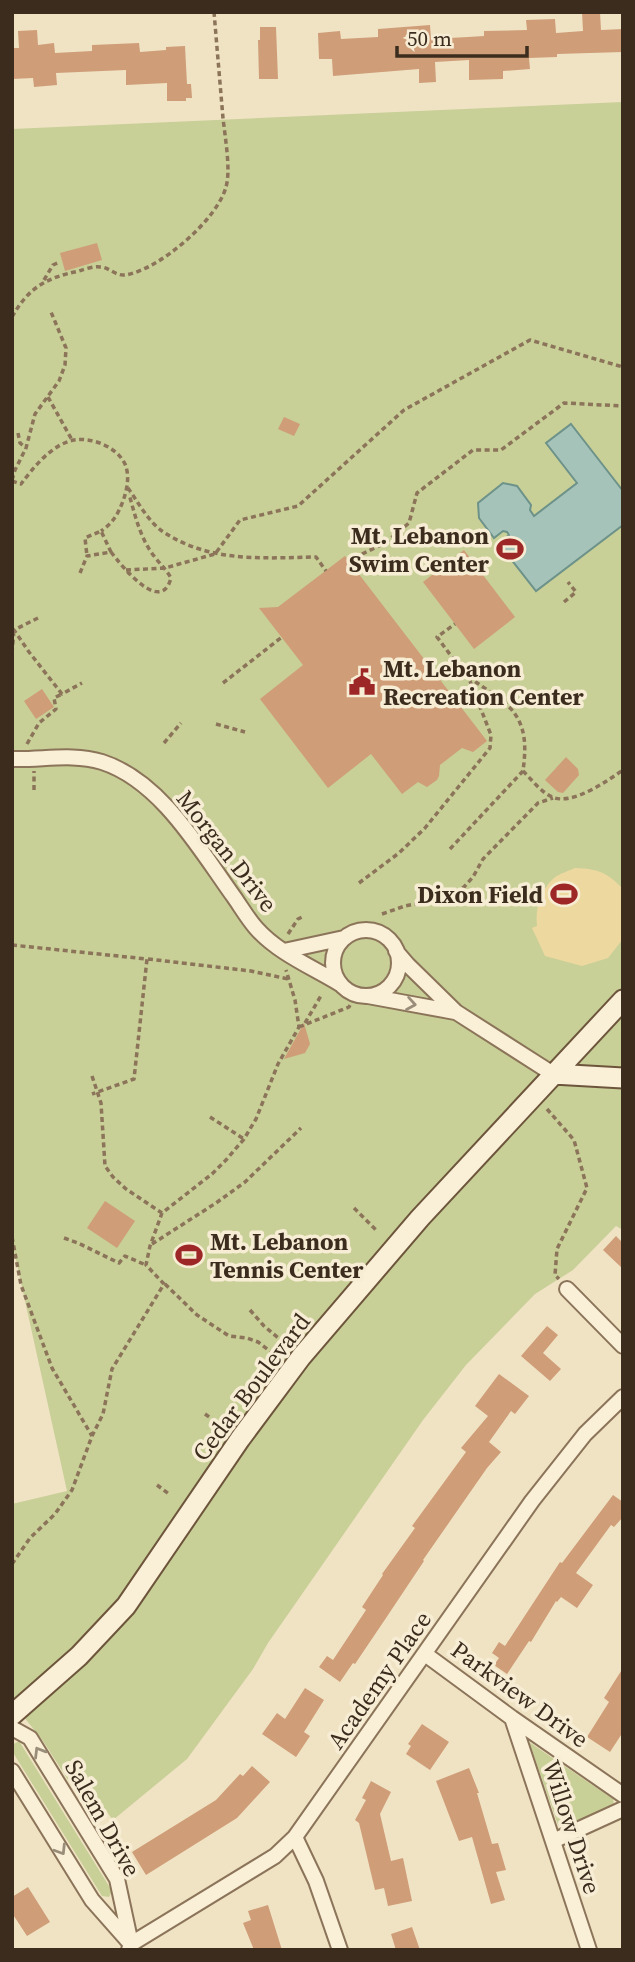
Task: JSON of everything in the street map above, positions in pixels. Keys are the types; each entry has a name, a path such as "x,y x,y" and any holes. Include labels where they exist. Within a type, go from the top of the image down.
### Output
{"street":[{"name":"Morgan Drive","path":"12,759 69,756 100,761 122,770 147,788 169,809 255,926 284,956 340,984"},
{"path":"284,956 363,930 373,931 391,942 408,965 456,1012 553,1074 623,1078"},
{"path":"344,938 337,946 333,965 340,984 361,995 456,1012"},
{"path":"361,995 376,994 386,989 393,981 398,971 396,951"},
{"name":"Cedar Boulevard","path":"12,1715 79,1656 126,1606 240,1439 297,1362 420,1219 623,1000"},
{"path":"567,1289 623,1346"},
{"name":"Academy Place","path":"130,1947 275,1856 295,1837 533,1501 585,1434 623,1397"},
{"name":"Parkview Drive","path":"425,1654 623,1795"},
{"name":"Willow Drive","path":"512,1718 589,1950"},
{"name":"Salem Drive","path":"12,1728 30,1738 117,1879 130,1947"},
{"name":"Salem Drive","path":"12,1771 92,1900 130,1947"},
{"path":"553,1841 623,1810"},
{"path":"295,1837 316,1881 340,1950"}],"path":[{"path":"12,317 29,292 43,282 99,266 120,275 153,264 174,250 218,206 227,186 227,155 214,12"},
{"path":"43,282 49,270 60,262"},
{"path":"51,312 66,348 65,365 59,381 35,414 26,448 12,481 21,484 40,460 72,440 96,441 113,450 124,464 143,538 171,578 169,585 163,591 155,592 141,585 111,552 102,531"},
{"path":"126,570 165,568 215,554 240,520 298,506 404,410 530,340 623,367"},
{"path":"48,397 72,440"},
{"path":"362,554 385,543 409,523 417,493 473,450 501,450 564,403 623,406"},
{"path":"18,433 20,443 26,448"},
{"path":"128,488 161,530 215,554 240,558 316,557 326,570"},
{"path":"79,573 87,556 85,538 111,524 128,488"},
{"path":"87,556 111,552"},
{"path":"564,602 576,592 568,582"},
{"path":"14,630 38,618"},
{"path":"450,849 523,771 525,734 519,719 502,700 467,674 438,637 455,624"},
{"path":"12,653 14,630"},
{"path":"14,630 62,694"},
{"path":"223,683 282,637"},
{"path":"359,883 400,853 425,828 489,748 491,735 467,674"},
{"path":"26,745 39,723 56,709 54,698 82,683"},
{"path":"164,743 181,723"},
{"path":"216,724 245,732"},
{"path":"34,769 34,790"},
{"path":"382,914 405,905 441,899 464,887 483,859 538,803 553,798 565,799 593,790 623,770"},
{"path":"523,771 553,798"},
{"path":"287,936 298,919 304,916"},
{"path":"12,945 251,971 288,979"},
{"path":"284,956 302,1026"},
{"path":"95,1093 134,1079 147,959"},
{"path":"146,1265 162,1213 212,1174 244,1139 256,1119 278,1063 322,994"},
{"path":"302,1026 349,1007 361,995"},
{"path":"92,1076 95,1093 101,1104 106,1166 126,1189 162,1213"},
{"path":"547,1109 575,1140 587,1188 557,1249 555,1275 567,1289"},
{"path":"210,1117 244,1139"},
{"path":"150,1246 244,1182 301,1128"},
{"path":"354,1208 376,1230"},
{"path":"12,1237 21,1285 52,1368 92,1436"},
{"path":"64,1238 78,1242 119,1263 125,1256 146,1265 197,1315 218,1329 229,1336 258,1342 297,1362"},
{"path":"12,1564 30,1538 55,1514 72,1490 103,1414 112,1369 164,1284"},
{"path":"250,1310 297,1362"},
{"path":"205,1414 240,1439"},
{"path":"157,1485 169,1494"}],"green space":[{"path":"623,102 623,1230 616,1226 573,1270 535,1294 466,1365 423,1420 268,1643 253,1669 187,1759 113,1820 106,1811 102,1814 90,1814 43,1741 12,1702 12,1504 67,1491 12,1242 12,129"},
{"path":"19,1741 112,1891 109,1897 102,1896 12,1751 12,1745"},
{"path":"529,1742 613,1799 614,1805 564,1829 558,1825"}],"sand":[{"path":"575,868 602,872 623,889 623,939 608,958 582,966 545,956 532,928 537,926 538,907 545,888 556,877"}],"water":[{"path":"571,424 623,491 623,525 536,591 499,544 509,535 503,531 494,538 479,518 478,503 503,483 517,486 531,505 530,510 534,516 577,483 546,443"}],"building":[{"path":"582,12 600,12 601,30 623,29 623,52 557,54 557,57 529,58 530,69 503,71 503,79 469,80 469,60 435,62 436,82 419,83 419,69 333,76 332,59 319,59 318,33 340,31 341,39 378,37 378,29 430,25 431,39 468,37 484,36 484,31 527,30 526,20 555,19 556,33 583,31"},
{"path":"260,27 276,27 278,79 259,79"},
{"path":"37,30 38,45 54,43 55,53 92,51 92,45 139,43 140,52 185,46 187,84 191,84 192,98 186,98 186,101 167,101 167,83 126,85 126,70 56,73 57,85 34,87 33,78 12,79 12,48 19,48 18,31"},
{"path":"97,243 102,260 65,271 60,253"},
{"path":"284,417 300,424 294,436 278,429"},
{"path":"464,550 515,617 474,649 423,582"},
{"name":"Mt. Lebanon Recreation Center","path":"345,556 487,741 473,752 462,748 440,765 437,780 427,787 418,782 402,794 371,754 328,788 260,699 303,665 259,608 278,607"},
{"path":"42,689 54,707 36,719 24,701"},
{"path":"566,757 578,769 579,775 563,793 558,792 545,780"},
{"path":"304,1023 310,1044 305,1053 284,1059"},
{"path":"105,1201 135,1221 117,1248 87,1228"},
{"path":"616,1236 623,1243 623,1269 603,1250"},
{"path":"547,1326 558,1335 543,1353 561,1369 550,1381 521,1356"},
{"path":"499,1374 529,1396 515,1414 511,1411 489,1442 501,1452 487,1468 355,1664 353,1663 340,1682 319,1667 327,1656 333,1660 366,1610 362,1607 382,1574 415,1528 412,1526 466,1452 461,1448 488,1416 475,1406"},
{"path":"613,1495 623,1502 623,1517 614,1527 611,1525 576,1573 593,1585 577,1608 561,1597 556,1601 507,1674 494,1665 499,1658 492,1653 499,1642 505,1646 560,1562 562,1563"},
{"path":"623,1668 623,1732 610,1752 587,1737 609,1702 604,1698"},
{"path":"305,1688 324,1700 304,1732 310,1736 296,1757 262,1734 277,1713 285,1719"},
{"path":"422,1724 449,1742 430,1770 406,1754 411,1746 408,1744"},
{"path":"252,1766 270,1782 237,1818 146,1875 132,1852 216,1800 240,1774 243,1776"},
{"path":"469,1768 479,1793 492,1844 498,1843 506,1870 496,1872 505,1900 491,1904 472,1837 459,1841 436,1781"},
{"path":"371,1781 391,1792 380,1814 391,1861 403,1858 412,1901 388,1906 384,1888 375,1890 359,1823 355,1820 366,1800 362,1798"},
{"path":"28,1887 50,1922 27,1936 12,1913 12,1897"},
{"path":"268,1905 282,1950 254,1950 243,1923 251,1920 248,1911"},
{"path":"412,1927 420,1950 396,1950 391,1934"}],"place":[{"name":"Mt. Lebanon Swim Center","path":"510,549"},
{"name":"Mt. Lebanon Recreation Center","path":"362,682"},
{"name":"Dixon Field","path":"564,894"},
{"name":"Mt. Lebanon Tennis Center","path":"189,1255"}]}
